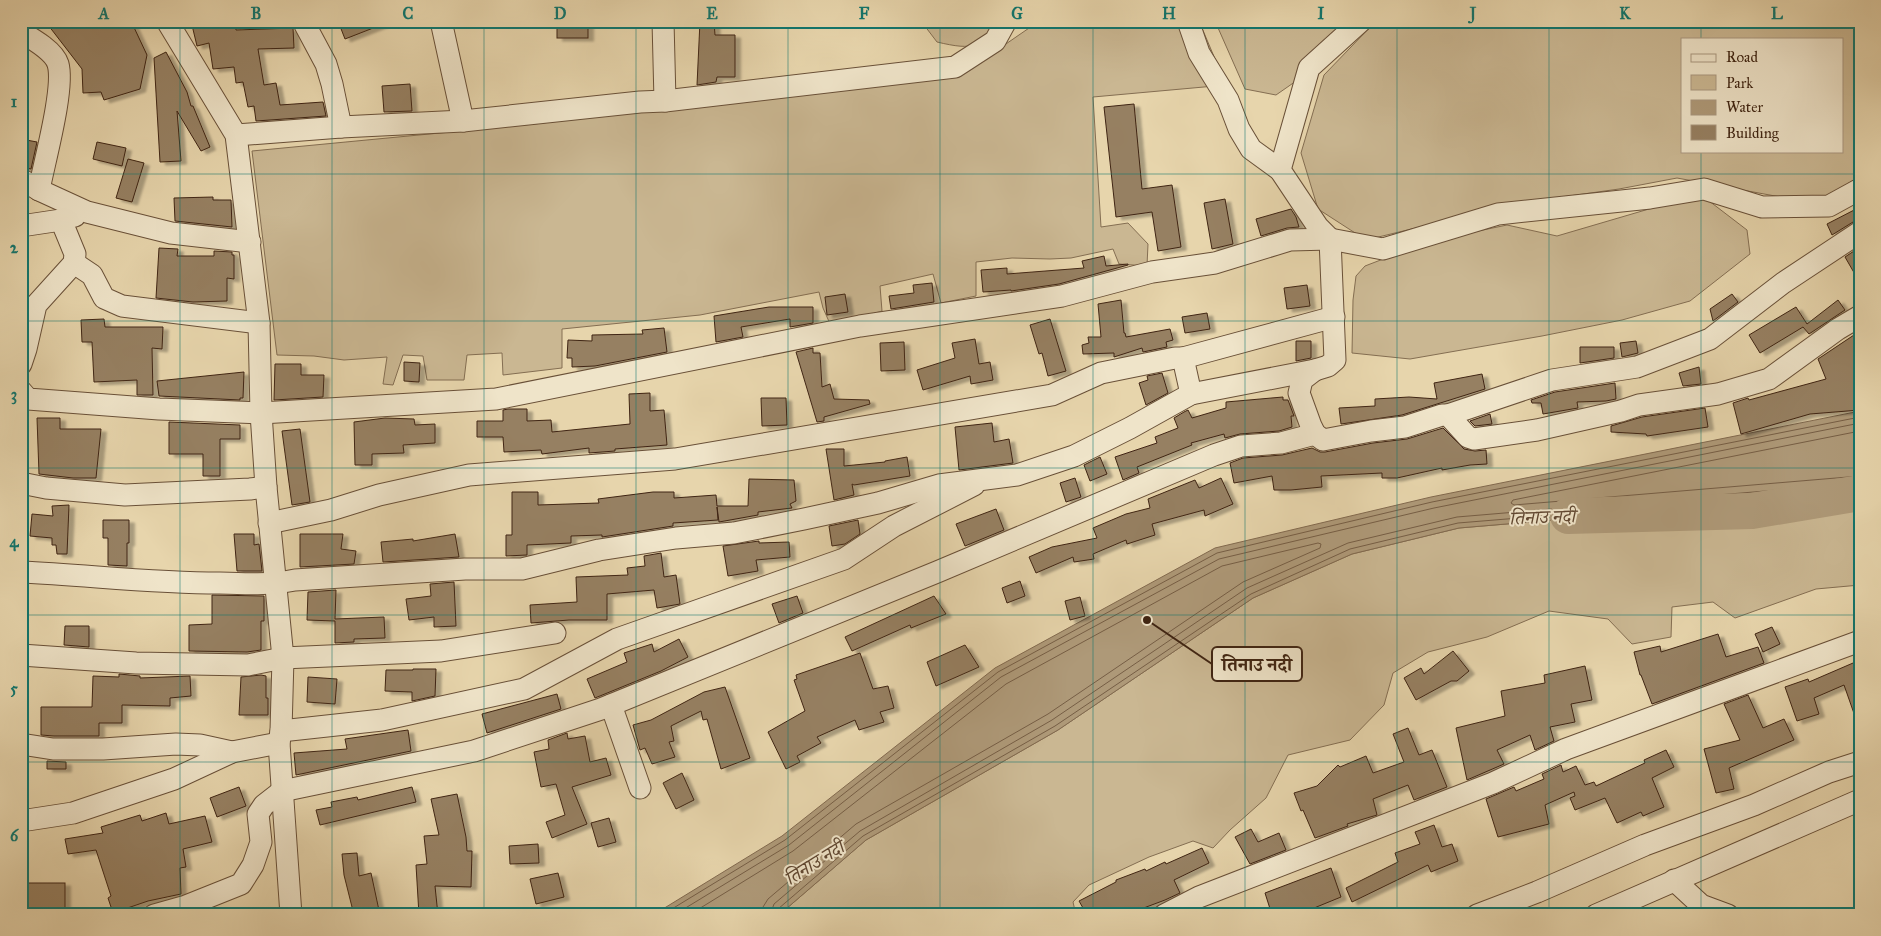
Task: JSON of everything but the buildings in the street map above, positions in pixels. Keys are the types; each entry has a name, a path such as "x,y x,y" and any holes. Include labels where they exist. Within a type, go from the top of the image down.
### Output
{"street":[{"path":"167,21 236,135 259,323 261,413 266,487 283,658 280,737 291,915"},
{"path":"303,21 326,64 341,127"},
{"path":"441,21 464,121"},
{"path":"663,21 665,101"},
{"path":"236,135 341,127 464,121 665,101 956,67 995,41 1006,21"},
{"path":"21,572 90,575 187,583 275,584 295,580 465,569 522,569 599,550 676,538 734,533 878,503 938,485 1017,475 1074,456 1191,394 1328,366 1335,360 1330,239 1318,227 1280,170 1251,149 1239,129 1228,100 1199,53 1188,21"},
{"path":"1280,170 1309,68 1361,21"},
{"path":"21,32 42,44 58,64 59,88 30,184 87,212 170,232 250,242"},
{"path":"24,401 261,413 496,398 860,326 1062,296 1152,272 1215,263 1290,240 1330,239 1383,249 1498,214 1650,198 1704,189 1762,207 1829,206 1860,189"},
{"path":"21,226 61,220 87,212"},
{"path":"21,364 36,306 74,263 75,254 61,220"},
{"path":"1315,370 1302,380 1299,392 1315,434 1323,440 1405,427 1442,415 1448,415 1552,380 1637,367 1710,339 1783,283 1860,232"},
{"path":"74,263 92,275 104,298 122,306 259,323"},
{"path":"269,523 331,510 379,495 468,474 675,459 1052,394 1101,374 1175,358 1184,358 1334,316"},
{"path":"1448,415 1468,437 1474,439 1537,430 1621,411 1638,405 1718,394 1769,379 1838,329 1860,316"},
{"path":"1184,358 1191,394"},
{"path":"154,915 186,906 241,884 253,865 261,842 258,814 264,805 282,791 474,751 611,705 937,572 1214,455 1241,446 1281,443 1315,434"},
{"path":"21,821 73,813 174,779 232,752 280,737 382,720 524,689 617,639 844,559 894,526 988,478"},
{"path":"21,483 46,488 125,495 266,487"},
{"path":"21,655 136,663 248,665 283,658 441,651 555,633"},
{"path":"1164,915 1199,897 1493,782 1566,749 1860,641"},
{"path":"611,705 640,788"},
{"path":"21,744 53,749 104,749 176,744 200,745 232,752"},
{"path":"1477,915 1537,892 1645,845 1754,805 1829,772 1860,762"},
{"path":"1596,915 1860,800"},
{"path":"1674,880 1702,905 1728,915"}],"green space":[{"path":"921,21 1007,21 990,37 976,45 960,46 937,42"},
{"path":"1035,21 1199,21 1226,85 1093,97 1101,227 1128,223 1148,244 1147,266 1119,264 1113,249 1071,258 1012,258 976,262 976,296 941,303 933,274 880,286 882,311 831,326 823,308 819,292 700,315 562,329 562,368 503,375 502,353 467,355 464,380 427,380 423,356 403,355 393,385 383,384 387,357 344,360 314,356 277,355 252,151 534,124 891,81 958,77 1032,26"},
{"path":"1215,21 1357,21 1322,63 1276,95 1245,89"},
{"path":"1376,21 1860,21 1860,176 1825,198 1786,198 1677,178 1619,189 1519,203 1366,240 1318,209 1301,153 1324,75"},
{"path":"1700,194 1747,230 1750,254 1690,301 1622,320 1410,359 1352,353 1353,300 1356,276 1365,266 1430,241 1507,225 1557,236"},
{"path":"1860,494 1860,585 1816,589 1735,618 1713,602 1672,607 1671,637 1632,644 1608,619 1549,611 1487,637 1428,652 1393,673 1384,705 1350,740 1288,755 1266,798 1213,848 1193,841 1149,857 1089,885 1073,902 1076,915 779,915 866,840 1058,730 1253,598 1352,554 1459,528"}],"water":[{"path":"1860,411 1860,494 1459,528 1352,554 1253,598 1058,730 866,840 779,915 653,915 782,836 995,668 1215,548 1431,497"}],"waterway":[{"name":"तिनाउ नदी","path":"1568,516 1752,511 1860,493"}],"place":[{"name":"तिनाउ नदी","path":"1147,620"}]}
